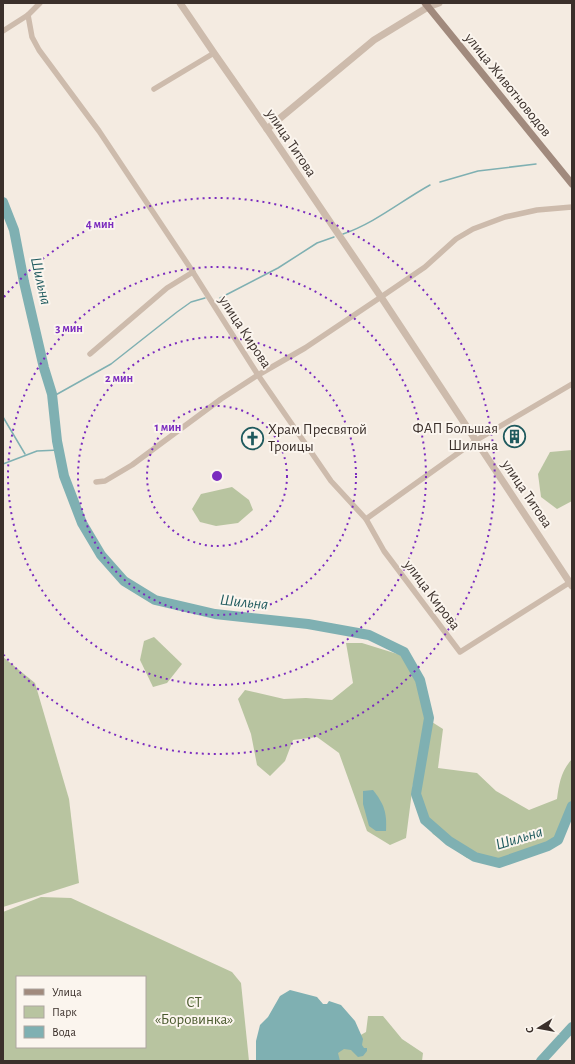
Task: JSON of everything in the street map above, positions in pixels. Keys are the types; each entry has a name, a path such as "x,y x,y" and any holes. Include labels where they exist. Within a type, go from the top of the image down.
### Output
{"main road":[{"name":"улица Животноводов","path":"426,5 572,184"}],"street":[{"path":"3,31 28,15 40,3"},
{"name":"улица Титова","path":"180,3 267,128 381,297 475,441 571,583"},
{"path":"267,128 374,40 426,5 439,3"},
{"name":"улица Кирова","path":"28,15 32,37 39,50 99,131 193,272 258,375 331,481 366,519 384,551 460,652 571,583"},
{"path":"154,89 214,53"},
{"path":"96,482 105,481 132,465 221,399 258,375 305,348 425,267 456,240 473,229 505,217 537,210 572,207"},
{"path":"90,354 167,288 193,272"},
{"path":"366,519 475,441 572,384"}],"green space":[{"path":"572,450 572,501 557,509 541,497 538,474 550,452"},
{"path":"232,487 249,500 253,510 238,523 216,526 200,522 192,509 201,494"},
{"path":"154,637 182,664 167,683 153,687 140,660 144,641"},
{"path":"346,643 362,643 407,657 421,686 424,717 443,729 438,768 477,773 496,791 529,810 557,799 563,773 572,759 572,814 548,846 508,864 467,858 433,834 419,813 413,784 406,838 390,845 367,831 339,753 317,737 293,740 285,761 270,776 257,765 251,734 238,699 245,690 284,699 306,698 332,700 353,683"},
{"path":"3,657 35,683 69,799 79,883 3,907"},
{"name":"СТ «Боровинка»","path":"41,897 71,898 232,972 241,983 249,1061 3,1061 3,912"},
{"path":"368,1016 383,1016 402,1039 423,1053 422,1061 329,1061 338,1048 366,1032"}],"water":[{"path":"373,790 384,809 386,831 376,831 369,826 363,804 363,791"},
{"path":"290,990 317,997 323,1004 327,1004 329,1001 341,1005 355,1021 363,1039 362,1045 364,1048 367,1048 367,1051 363,1056 358,1057 351,1050 344,1049 338,1053 340,1061 256,1061 256,1041 260,1025 268,1017 280,996"}],"waterway":[{"path":"440,182 478,171 536,164"},
{"path":"343,234 377,218 430,185"},
{"name":"Шильна","path":"3,202 14,230 24,282 44,368 52,394 57,441 64,476 82,523 101,555 124,581 155,600 215,614 308,624 369,635 404,652 420,680 429,718 416,794 425,820 449,841 475,857 499,863 548,846 558,840 572,806"},
{"path":"220,298 278,268 317,243 334,237"},
{"path":"52,397 111,364 191,302 205,298"},
{"path":"3,417 25,454"},
{"path":"3,464 37,451 59,450"},
{"name":"Шильна","path":"541,1061 572,1027"}],"place":[{"name":"ФАП Большая Шильна","path":"514,437"},
{"name":"Храм Пресвятой Троицы","path":"252,438"}]}
